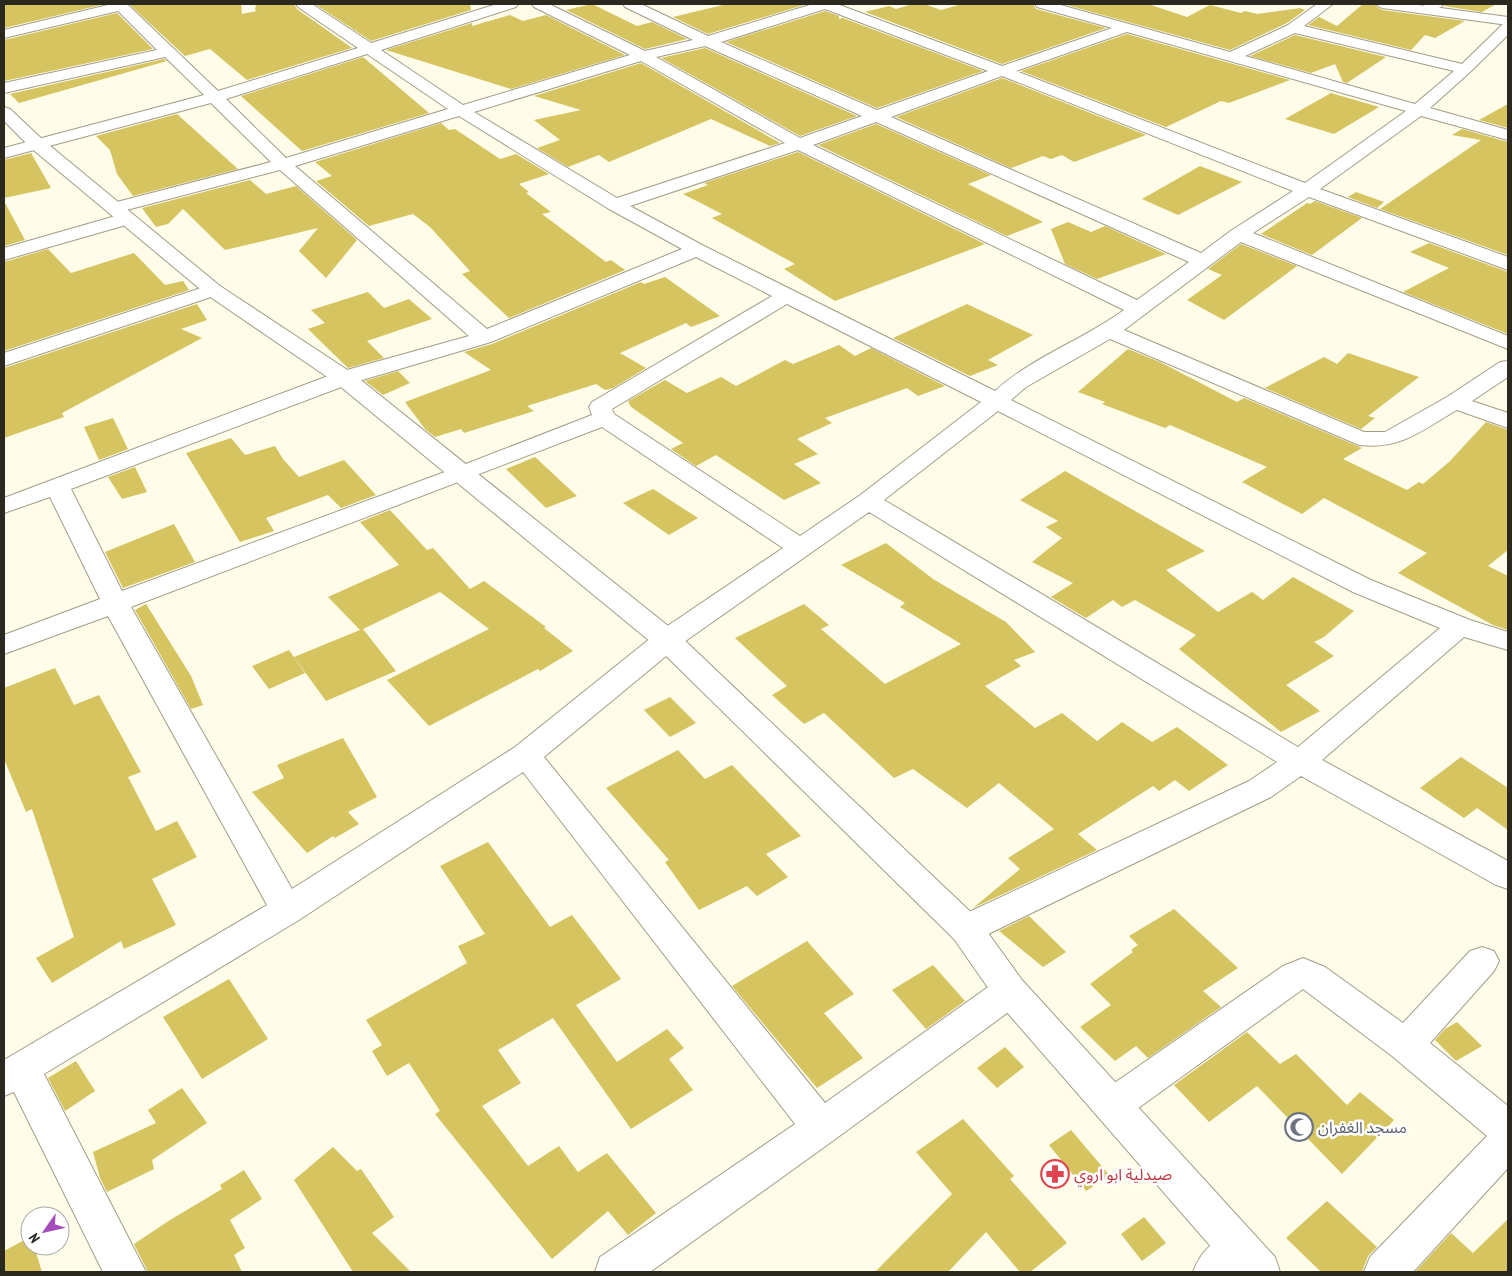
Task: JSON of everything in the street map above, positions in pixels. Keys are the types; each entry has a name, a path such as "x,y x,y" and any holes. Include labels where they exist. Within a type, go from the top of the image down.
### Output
{"street":[{"path":"303,4 460,110 616,205 697,250 1362,586 1460,626 1508,641"},
{"path":"4,153 216,97 511,4"},
{"path":"539,4 643,56 799,144 1137,308"},
{"path":"630,4 876,117 1202,261"},
{"path":"4,254 121,213 460,110 643,56 707,41 826,4 1002,70 1307,190 1508,264"},
{"path":"1042,4 1508,136"},
{"path":"1230,58 1292,28 1326,4"},
{"path":"1382,4 1431,7 1508,21"},
{"path":"4,34 120,5 283,164 484,338"},
{"path":"125,1272 13,1074 287,910 526,756 667,640 868,501 996,402 1018,382 1109,331 1137,308 1238,234 1307,190 1418,110 1465,69 1508,27"},
{"path":"616,205 799,144 1002,70 1126,28"},
{"path":"1292,28 1465,69"},
{"path":"4,88 168,52"},
{"path":"4,112 37,144 213,290 344,378 667,640 966,929 1010,991 1113,1104 1237,1264"},
{"path":"1238,234 1508,343"},
{"path":"4,506 344,378 484,338 697,250"},
{"path":"4,360 213,290"},
{"path":"787,295 600,407 604,418 801,548"},
{"path":"1109,331 1359,438 1376,440 1391,438 1455,402 1508,366"},
{"path":"1455,402 1508,421"},
{"path":"4,645 116,605 604,418"},
{"path":"56,486 116,605 287,910"},
{"path":"868,501 1300,762 1508,876"},
{"path":"966,929 1260,790 1300,762 1460,626"},
{"path":"526,756 821,1128"},
{"path":"1406,1045 1482,961"},
{"path":"1113,1104 1295,976 1303,973 1313,977 1406,1045 1491,1114 1504,1127 1508,1142 1385,1272"},
{"path":"614,1272 821,1128 1010,991"}],"building":[{"path":"4,4 105,4 4,28"},
{"path":"129,4 241,4 242,14 257,11 255,10 256,4 294,4 297,9 352,48 247,80 210,49 185,56"},
{"path":"315,4 470,4 471,10 371,41"},
{"path":"592,4 637,26 652,22 687,39 645,49 566,10"},
{"path":"727,4 807,4 708,34 673,17"},
{"path":"913,4 924,4 941,10 962,4 1033,4 1036,9 1106,28 1002,64 865,12 889,6 896,9"},
{"path":"1063,4 1148,4 1187,17 1210,5 1241,13 1245,11 1257,14 1300,8 1305,10 1287,23 1230,50"},
{"path":"1363,4 1373,4 1382,10 1465,21 1435,38 1425,35 1411,50 1308,25 1319,17 1337,26"},
{"path":"1445,4 1496,4 1482,12 1444,6"},
{"path":"825,11 839,16 839,19 843,18 983,71 877,108 726,42"},
{"path":"117,13 153,49 4,81 4,40"},
{"path":"510,15 523,21 546,15 625,55 511,89 386,50 472,23 472,26"},
{"path":"1127,34 1290,80 1229,103 1221,101 1166,127 1021,71"},
{"path":"1295,35 1386,57 1347,83 1343,82 1335,64 1311,73 1250,56"},
{"path":"705,48 857,116 800,136 661,58"},
{"path":"363,57 429,113 302,151 241,96"},
{"path":"164,59 167,61 19,103 10,94"},
{"path":"641,63 780,143 770,146 711,119 609,162 599,155 568,167 537,148 560,140 534,120 581,110 534,96"},
{"path":"1002,78 1146,135 1074,162 1062,155 1051,159 1043,156 1011,168 896,117"},
{"path":"1331,93 1379,107 1334,134 1285,119"},
{"path":"1508,104 1508,128 1479,120"},
{"path":"177,114 238,169 133,196 117,174 110,150 96,136"},
{"path":"441,123 449,130 455,129 500,159 516,154 549,174 519,184 529,192 526,193 551,212 542,214 606,262 611,260 625,270 509,318 462,274 470,271 430,227 413,214 369,226 316,181 332,176 315,162"},
{"path":"876,124 991,175 968,184 1043,222 1007,236 818,145"},
{"path":"1462,129 1508,142 1508,255 1380,209 1481,140 1452,135"},
{"path":"798,152 985,244 835,301 784,269 795,264 712,218 722,214 683,194 708,185 704,183"},
{"path":"31,153 51,188 4,198 4,160"},
{"path":"1200,166 1242,182 1178,215 1142,199"},
{"path":"250,180 266,194 296,186 357,240 326,278 299,251 318,228 225,250 183,209 168,224 156,227 142,208"},
{"path":"1356,192 1384,202 1377,208 1348,197"},
{"path":"4,201 25,240 4,246"},
{"path":"1315,201 1362,218 1312,255 1261,234 1307,203 1310,204"},
{"path":"1068,222 1091,232 1105,226 1166,254 1097,279 1065,264 1051,229"},
{"path":"1429,243 1508,272 1508,334 1403,292 1449,268 1410,252"},
{"path":"1241,244 1297,266 1224,320 1187,300 1222,275 1208,269"},
{"path":"48,249 71,273 134,253 165,285 183,281 189,290 4,351 4,262"},
{"path":"665,277 720,316 691,327 686,323 620,353 646,368 613,388 605,390 596,384 527,406 534,411 464,433 461,429 435,437 425,429 405,402 491,370 464,352 492,344 641,282 644,284"},
{"path":"368,292 384,308 409,299 432,319 367,341 384,358 348,368 308,329 325,323 311,310"},
{"path":"197,304 207,320 181,329 202,338 62,413 64,417 4,438 4,368"},
{"path":"967,304 1033,335 988,360 998,365 970,376 893,338"},
{"path":"839,345 855,356 871,348 945,386 918,396 907,388 825,418 832,423 797,439 818,454 794,464 821,483 784,500 716,455 696,466 671,449 683,443 631,407 628,401 665,380 687,393 721,377 736,386 785,360 793,364"},
{"path":"1128,349 1160,362 1237,402 1244,398 1362,448 1343,459 1407,490 1419,482 1423,484 1449,462 1486,422 1508,430 1508,550 1488,566 1508,576 1508,630 1493,625 1398,573 1427,553 1324,498 1302,514 1242,482 1267,467 1170,425 1165,428 1102,404 1105,402 1078,392"},
{"path":"1348,353 1419,377 1368,416 1375,418 1361,429 1265,388 1324,357 1337,364"},
{"path":"398,371 410,383 383,395 365,381"},
{"path":"113,418 128,449 99,460 84,427"},
{"path":"231,438 245,455 275,446 283,459 299,477 344,460 376,495 341,508 328,495 266,518 274,531 240,542 186,453"},
{"path":"535,457 577,496 546,508 506,469"},
{"path":"135,467 147,492 122,499 108,477"},
{"path":"1065,471 1205,551 1166,570 1218,612 1252,592 1263,600 1293,577 1354,611 1324,637 1314,642 1334,656 1286,685 1320,711 1281,732 1179,649 1196,635 1135,600 1122,607 1113,600 1086,618 1051,597 1073,583 1032,562 1062,538 1046,527 1058,521 1020,500"},
{"path":"653,489 698,518 669,535 623,503"},
{"path":"390,510 427,550 433,548 470,589 484,581 546,627 544,628 573,651 540,671 538,669 429,726 387,680 489,629 440,592 363,629 396,671 326,701 294,657 360,630 328,597 399,565 360,522"},
{"path":"174,524 195,562 123,588 105,552"},
{"path":"886,543 933,579 1006,622 1035,652 1014,660 1021,666 985,686 1035,728 1062,713 1097,741 1122,722 1152,742 1177,727 1228,765 1189,791 1175,780 1159,791 1153,786 1078,834 1097,850 973,908 1020,869 1008,858 1054,829 999,783 967,808 913,769 894,778 824,713 804,724 772,695 787,686 735,638 804,604 829,625 821,629 885,684 961,644 900,607 905,603 841,565"},
{"path":"146,604 191,676 203,705 191,709 135,610"},
{"path":"289,650 305,673 269,689 252,666"},
{"path":"55,668 74,705 99,695 141,772 128,777 156,831 177,821 197,857 152,879 176,925 124,949 121,941 52,983 36,958 74,937 32,809 26,812 4,759 4,688"},
{"path":"670,697 696,723 670,737 644,710"},
{"path":"343,738 377,797 348,812 359,824 335,838 333,836 307,853 252,792 284,778 277,765"},
{"path":"678,750 705,779 732,765 801,836 766,854 788,877 757,896 747,886 699,910 665,862 669,860 606,788"},
{"path":"1461,757 1508,788 1508,830 1477,808 1464,818 1420,788"},
{"path":"488,842 550,927 572,915 621,979 576,1005 617,1062 667,1029 684,1048 669,1059 693,1090 631,1129 553,1018 498,1050 521,1083 482,1106 528,1166 559,1146 578,1172 607,1153 656,1213 628,1235 608,1211 552,1259 435,1114 440,1111 409,1063 387,1076 372,1051 382,1045 366,1020 467,963 458,946 485,934 440,866"},
{"path":"1174,909 1238,968 1203,991 1221,1007 1148,1058 1136,1046 1115,1061 1080,1027 1111,1005 1090,984 1133,952 1131,950 1138,945 1129,936"},
{"path":"1029,916 1066,952 1043,967 999,931"},
{"path":"807,941 854,994 824,1013 863,1058 817,1088 732,986"},
{"path":"933,965 965,1001 926,1029 892,990"},
{"path":"229,979 268,1039 202,1079 163,1017"},
{"path":"1457,1022 1482,1046 1456,1061 1435,1040 1445,1029"},
{"path":"1247,1032 1280,1064 1296,1054 1347,1105 1360,1092 1394,1120 1342,1174 1257,1086 1209,1122 1174,1085"},
{"path":"1005,1047 1024,1067 997,1088 977,1068"},
{"path":"76,1061 95,1091 65,1111 48,1078"},
{"path":"182,1088 207,1123 152,1160 154,1169 107,1192 100,1178 93,1152 156,1123 148,1110"},
{"path":"963,1119 1014,1176 1010,1179 1067,1243 1030,1272 1020,1272 986,1232 948,1272 875,1272 952,1194 916,1152"},
{"path":"1071,1130 1110,1176 1086,1191 1049,1145"},
{"path":"333,1147 357,1171 361,1169 394,1217 372,1233 411,1272 353,1272 294,1180"},
{"path":"244,1170 262,1199 230,1220 245,1248 234,1255 242,1272 148,1272 134,1244 222,1189 220,1185"},
{"path":"1327,1201 1377,1247 1368,1256 1362,1272 1321,1272 1286,1238"},
{"path":"1144,1217 1166,1243 1142,1261 1121,1234"},
{"path":"1508,1219 1508,1272 1415,1272 1451,1233 1473,1253"},
{"path":"20,1242 20,1256 37,1256 42,1272 4,1272 4,1251"}],"place":[{"name":"مسجد الغفران","path":"1299,1127"},
{"name":"صيدلية ابو اروي","path":"1055,1174"}]}
